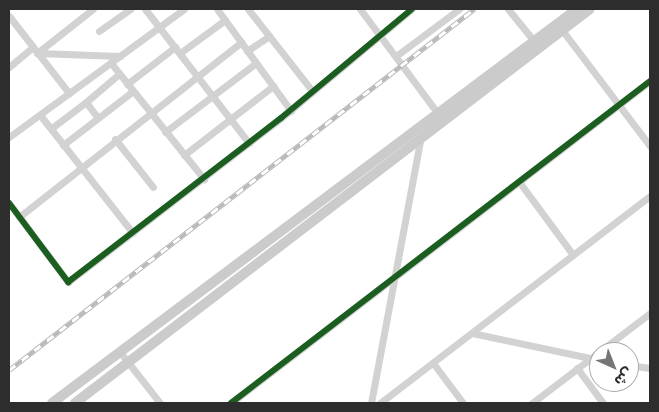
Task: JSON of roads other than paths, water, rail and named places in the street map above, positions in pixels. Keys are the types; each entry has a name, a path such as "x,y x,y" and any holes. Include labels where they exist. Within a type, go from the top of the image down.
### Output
{"main road":[{"path":"75,403 590,9"},
{"path":"52,403 573,10"}],"street":[{"path":"9,67 93,9"},
{"path":"99,32 130,9"},
{"path":"145,9 249,143"},
{"path":"9,138 184,9"},
{"path":"217,9 291,110"},
{"path":"248,9 313,92"},
{"path":"360,9 444,122"},
{"path":"9,202 68,282 204,179 291,110 412,9"},
{"path":"396,56 459,9"},
{"path":"508,9 534,41"},
{"path":"9,16 69,93"},
{"path":"127,84 225,20"},
{"path":"562,30 650,146"},
{"path":"247,51 269,36"},
{"path":"20,217 82,168 148,111 198,76 241,42"},
{"path":"35,50 120,56"},
{"path":"111,63 204,179"},
{"path":"165,132 212,95 256,64"},
{"path":"53,127 120,74"},
{"path":"231,403 520,183 650,80"},
{"path":"184,155 229,117 272,86"},
{"path":"63,145 133,91"},
{"path":"86,102 98,118"},
{"path":"40,115 133,233"},
{"path":"371,403 391,281 422,137 417,127"},
{"path":"114,140 153,187"},
{"path":"520,183 573,255"},
{"path":"380,403 650,196"},
{"path":"612,342 650,313"},
{"path":"472,333 589,359"},
{"path":"120,352 160,403"},
{"path":"532,403 541,400 576,368 589,360"},
{"path":"433,363 464,403"},
{"path":"576,368 603,403"}],"railway":[{"path":"9,370 474,9"}]}
